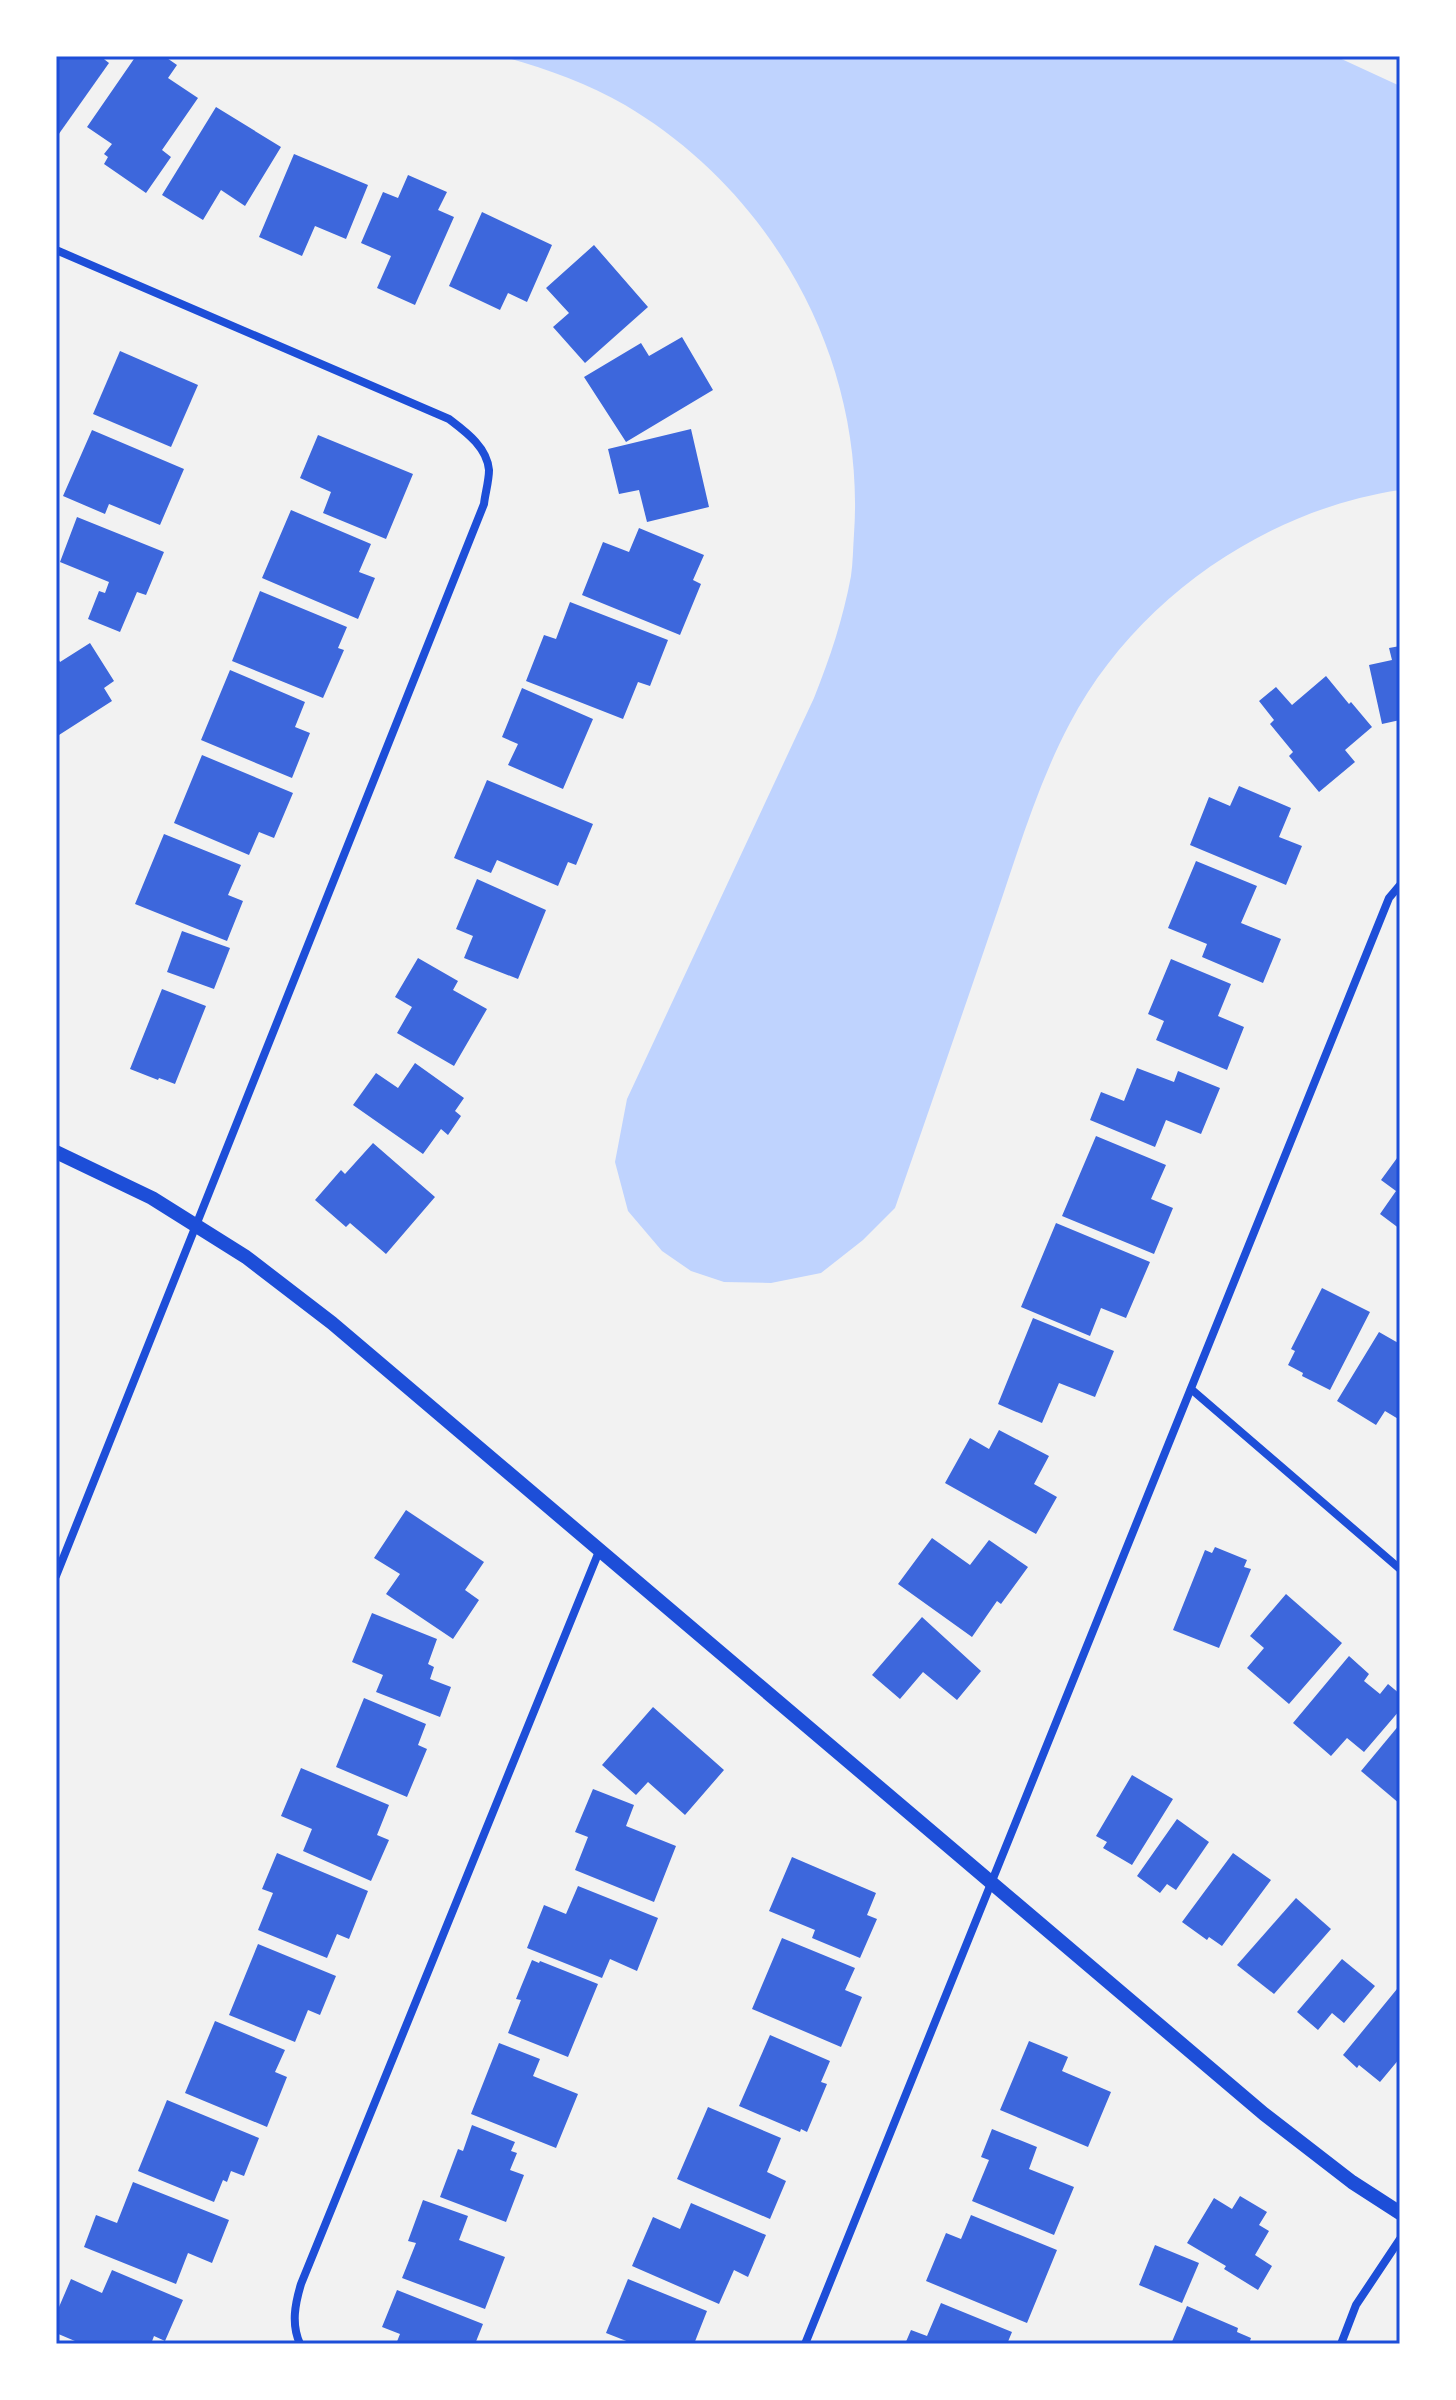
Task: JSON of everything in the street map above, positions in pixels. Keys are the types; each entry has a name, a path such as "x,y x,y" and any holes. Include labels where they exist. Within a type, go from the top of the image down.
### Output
{"street":[{"path":"56,1576 484,504 489,470 482,449 468,433 449,419 57,254"},
{"path":"805,2344 1389,898 1400,885"},
{"path":"56,1152 152,1198 197,1225 246,1257 332,1323 1264,2114 1352,2182 1400,2213"},
{"path":"1191,1389 1400,1569"},
{"path":"300,2344 293,2310 301,2284 600,1549"},
{"path":"1341,2344 1356,2305 1400,2239"}],"water":[{"path":"501,56 1335,56 1400,86 1400,490 1349,501 1300,518 1253,540 1208,568 1167,601 1129,638 1097,679 1070,723 1036,800 895,1208 863,1240 821,1273 771,1283 724,1282 691,1271 662,1251 628,1211 615,1162 627,1099 814,698 836,638 851,576 854,534 854,470 844,406 826,345 800,288 766,234 725,185 678,142 625,105 565,77"}],"building":[{"path":"56,56 100,56 109,63 56,138"},
{"path":"136,56 164,56 177,65 168,78 198,98 162,150 171,157 146,193 104,164 108,157 104,154 112,144 87,127"},
{"path":"216,107 281,147 245,206 221,190 203,220 162,195"},
{"path":"294,154 368,185 346,239 315,226 302,256 259,237"},
{"path":"408,175 447,192 438,210 454,217 415,305 377,288 391,256 361,243 383,192 398,198"},
{"path":"482,212 552,245 527,302 508,293 500,310 449,286"},
{"path":"594,245 648,307 585,363 553,327 569,313 546,288"},
{"path":"682,337 713,390 626,442 584,377 641,343 649,356"},
{"path":"120,351 198,385 171,447 93,414"},
{"path":"691,429 709,507 647,522 639,490 619,494 608,449"},
{"path":"92,430 184,469 160,525 109,504 105,514 63,496"},
{"path":"318,435 413,474 386,539 323,513 331,492 300,478"},
{"path":"291,510 371,544 359,572 375,578 358,619 262,578"},
{"path":"77,517 164,552 146,595 137,592 120,632 88,619 99,591 105,593 109,582 60,562"},
{"path":"639,528 704,555 693,580 701,584 680,635 582,595 603,542 629,552"},
{"path":"260,591 347,627 338,648 344,650 323,698 232,661"},
{"path":"570,602 668,640 650,686 638,682 623,719 526,681 544,635 556,639"},
{"path":"90,643 114,681 104,688 112,701 59,735 56,730 56,655 60,662"},
{"path":"1400,646 1400,720 1382,724 1369,665 1392,660 1389,648"},
{"path":"230,670 305,702 295,727 310,733 292,778 201,740"},
{"path":"1326,676 1372,727 1345,750 1355,762 1319,792 1289,756 1293,752 1270,724 1274,720 1259,701 1276,687 1292,705"},
{"path":"522,688 593,719 563,789 508,765 518,744 502,737"},
{"path":"202,755 293,793 274,838 259,832 249,855 174,823"},
{"path":"487,780 593,824 576,865 568,862 558,886 497,860 491,873 454,858"},
{"path":"1239,786 1291,808 1279,837 1302,846 1286,885 1190,845 1209,797 1230,806"},
{"path":"164,834 241,865 228,895 243,901 227,941 135,904"},
{"path":"1196,861 1257,886 1241,923 1281,939 1263,983 1202,957 1207,944 1168,928"},
{"path":"477,879 546,910 518,979 464,958 473,936 456,929"},
{"path":"182,931 230,948 214,989 167,972"},
{"path":"418,958 458,981 453,990 487,1009 454,1066 397,1033 412,1007 395,997"},
{"path":"1171,959 1231,984 1218,1016 1244,1027 1227,1070 1156,1040 1164,1021 1148,1014"},
{"path":"162,989 206,1006 175,1084 130,1069"},
{"path":"415,1063 464,1098 455,1111 461,1116 448,1135 441,1129 423,1154 353,1105 376,1073 398,1088"},
{"path":"1137,1068 1174,1082 1178,1071 1220,1088 1201,1134 1166,1120 1155,1147 1090,1120 1101,1092 1124,1101"},
{"path":"1096,1136 1166,1165 1151,1199 1173,1208 1154,1254 1062,1216"},
{"path":"373,1143 435,1197 386,1254 350,1223 346,1227 315,1200 341,1170 345,1174"},
{"path":"1400,1154 1400,1229 1380,1214 1396,1191 1381,1180"},
{"path":"1056,1223 1150,1262 1126,1318 1101,1308 1090,1336 1021,1307"},
{"path":"1322,1288 1370,1312 1330,1390 1288,1365 1295,1351 1291,1349"},
{"path":"1033,1318 1114,1351 1095,1397 1059,1383 1042,1423 998,1404"},
{"path":"1379,1332 1400,1344 1400,1420 1385,1411 1376,1425 1337,1401"},
{"path":"999,1430 1049,1456 1034,1484 1057,1497 1036,1534 945,1483 970,1438 989,1449"},
{"path":"406,1510 484,1562 465,1590 479,1600 453,1639 386,1594 400,1574 374,1558"},
{"path":"932,1538 970,1565 989,1540 1028,1567 1001,1604 997,1601 972,1637 898,1584"},
{"path":"1215,1547 1247,1560 1244,1567 1251,1569 1219,1648 1173,1630 1205,1550 1212,1553"},
{"path":"1286,1594 1342,1643 1289,1704 1247,1668 1264,1648 1250,1636"},
{"path":"372,1613 437,1639 428,1664 434,1667 430,1679 451,1687 440,1717 376,1692 383,1675 352,1662"},
{"path":"922,1617 981,1671 957,1700 923,1672 900,1699 872,1675"},
{"path":"1349,1656 1369,1674 1364,1681 1380,1694 1388,1684 1400,1694 1400,1710 1364,1752 1347,1738 1331,1756 1293,1723"},
{"path":"364,1698 426,1724 418,1745 427,1749 407,1797 336,1767"},
{"path":"653,1707 724,1770 685,1815 648,1782 636,1795 602,1765"},
{"path":"1400,1724 1400,1804 1361,1771"},
{"path":"301,1768 389,1805 377,1835 389,1840 371,1881 303,1851 312,1829 281,1816"},
{"path":"1132,1775 1173,1799 1132,1865 1103,1848 1107,1842 1096,1836"},
{"path":"593,1789 634,1805 626,1826 676,1846 654,1902 575,1870 588,1837 575,1832"},
{"path":"1177,1819 1209,1842 1176,1890 1167,1884 1160,1893 1137,1876"},
{"path":"277,1853 368,1891 349,1939 337,1934 327,1958 258,1930 273,1893 262,1889"},
{"path":"1233,1853 1271,1880 1222,1946 1209,1937 1207,1940 1182,1922"},
{"path":"792,1857 876,1893 867,1915 877,1919 860,1958 812,1938 815,1930 769,1911"},
{"path":"578,1886 658,1918 637,1971 610,1959 602,1978 527,1948 544,1905 566,1914"},
{"path":"1296,1898 1331,1929 1274,1994 1237,1965"},
{"path":"782,1938 855,1968 845,1990 862,1997 841,2047 752,2009"},
{"path":"258,1944 336,1976 320,2015 308,2010 295,2042 229,2015"},
{"path":"1342,1959 1375,1986 1344,2023 1332,2013 1318,2030 1297,2012"},
{"path":"532,1960 598,1984 568,2057 508,2033 521,2000 516,1999"},
{"path":"1397,1989 1400,1991 1400,2058 1380,2082 1343,2055"},
{"path":"215,2021 285,2050 275,2072 287,2077 267,2127 185,2093"},
{"path":"770,2035 830,2061 821,2082 827,2084 807,2132 801,2129 800,2132 739,2106"},
{"path":"1029,2041 1068,2057 1062,2071 1111,2092 1088,2147 1000,2110"},
{"path":"499,2043 540,2059 533,2076 578,2094 556,2148 471,2114"},
{"path":"167,2100 259,2138 244,2176 231,2171 227,2182 223,2180 214,2202 138,2171"},
{"path":"708,2107 781,2138 767,2172 786,2181 770,2219 677,2179"},
{"path":"472,2125 515,2142 511,2151 517,2153 510,2170 524,2175 506,2222 440,2197 458,2149 463,2151"},
{"path":"992,2129 1037,2147 1029,2169 1074,2187 1054,2235 972,2201 989,2160 981,2157"},
{"path":"133,2182 229,2220 212,2263 188,2253 176,2284 84,2247 96,2215 117,2223"},
{"path":"1240,2196 1267,2212 1259,2225 1269,2231 1255,2255 1272,2266 1258,2290 1187,2243 1214,2198 1232,2209"},
{"path":"423,2200 468,2216 459,2240 505,2257 485,2309 402,2278 416,2243 408,2241"},
{"path":"691,2203 766,2235 748,2277 734,2270 719,2304 632,2266 653,2217 680,2229"},
{"path":"971,2215 1057,2250 1027,2323 926,2281 946,2233 961,2239"},
{"path":"1155,2245 1199,2263 1182,2303 1139,2285"},
{"path":"112,2270 183,2300 165,2341 154,2336 151,2344 82,2344 56,2333 56,2314 71,2279 102,2293"},
{"path":"628,2279 707,2311 694,2344 634,2344 606,2333"},
{"path":"397,2290 483,2324 475,2344 396,2344 400,2334 382,2327"},
{"path":"941,2303 1012,2332 1007,2344 905,2344 911,2330 927,2336"},
{"path":"1187,2306 1238,2328 1237,2332 1251,2338 1249,2344 1171,2344"}]}
